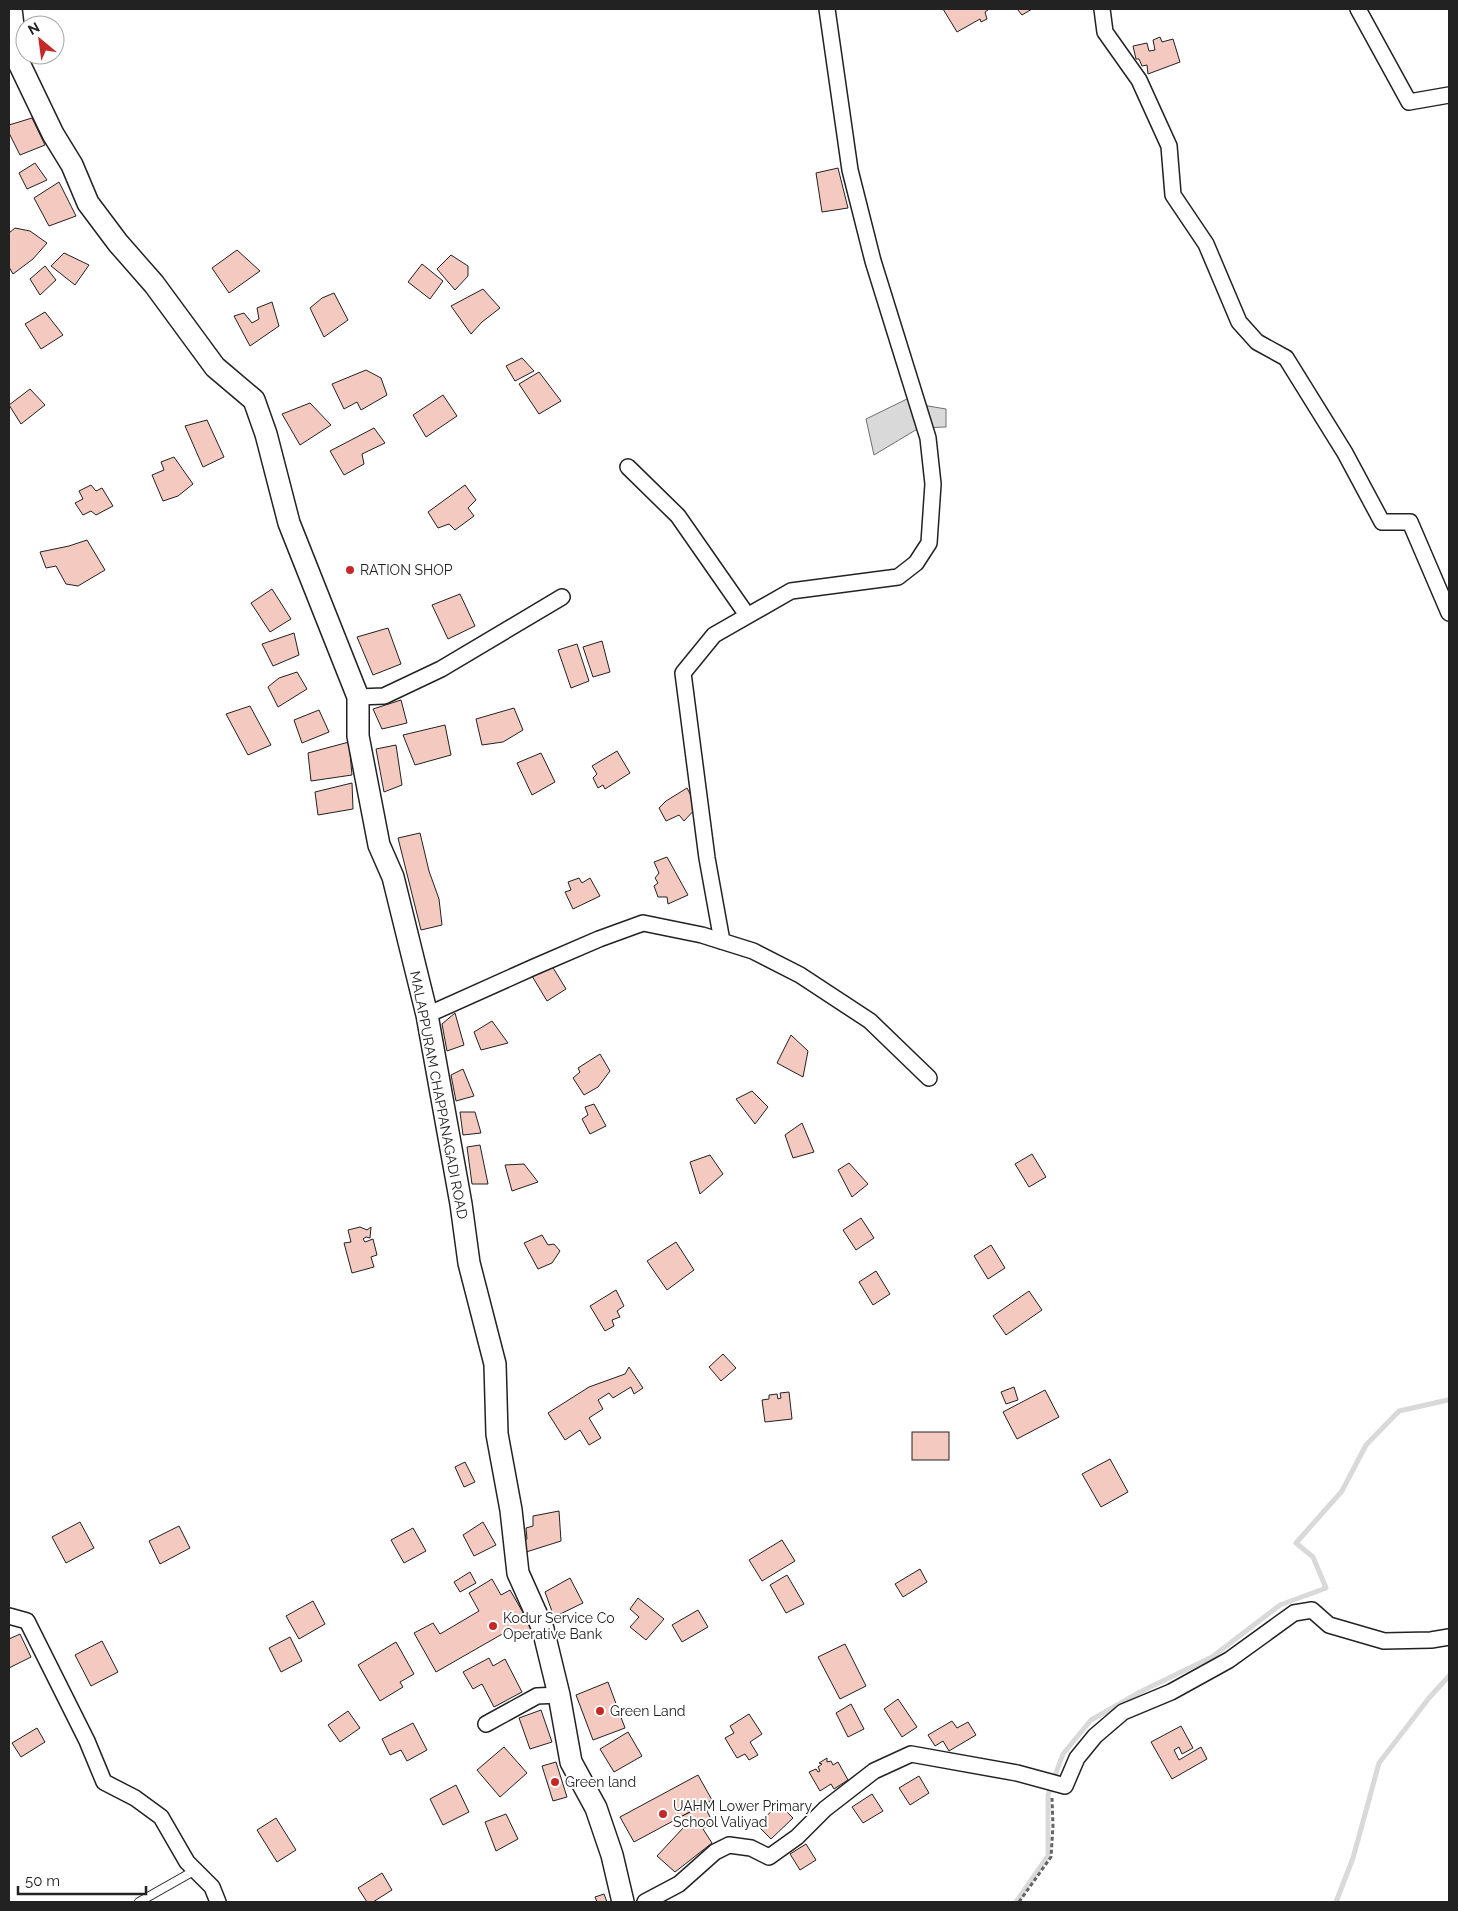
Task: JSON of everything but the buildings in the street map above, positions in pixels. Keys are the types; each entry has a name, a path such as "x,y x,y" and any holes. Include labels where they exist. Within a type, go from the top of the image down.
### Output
{"street":[{"name":"MALAPPURAM CHAPPANAGADI ROAD","path":"11,9 17,59 53,134 72,165 88,203 118,243 154,284 215,367 254,400 266,434 289,523 358,697 358,736 379,845 393,877 427,1015 461,1204 469,1263 495,1364 497,1434 511,1510 518,1573 544,1629 559,1695 571,1762 596,1808 612,1855 624,1902"},
{"path":"722,941 707,858 683,673 714,635 791,591 898,577 916,563 929,543 933,484 928,438 873,260 850,170 827,9"},
{"path":"1102,9 1105,32 1139,80 1169,146 1173,195 1206,244 1239,322 1256,342 1286,358 1344,453 1382,522 1410,522 1449,613"},
{"path":"1358,9 1409,102 1449,95"},
{"path":"628,468 678,516 747,615"},
{"path":"358,697 384,696 441,669 562,597"},
{"path":"427,1015 566,953 643,923 702,935 753,950 800,975 870,1021 930,1078"},
{"path":"645,1902 679,1884 715,1852 729,1845 751,1848 769,1857 797,1836 825,1809 874,1770 911,1754 1018,1773 1066,1786 1077,1758 1095,1736 1123,1712 1171,1692 1229,1660 1294,1613 1312,1610 1329,1625 1384,1641 1449,1638"},
{"path":"9,1616 27,1621 87,1741 104,1782 135,1798 161,1817 187,1862 212,1887 218,1902"},
{"path":"486,1724 537,1696 559,1695"}],"lane":[{"path":"139,1902 192,1872 194,1869"}],"path":[{"path":"1019,1902 1051,1857 1053,1826 1051,1782"}],"shaded area":[{"path":"909,398 928,406 946,409 946,427 919,428 874,455 866,419"}],"waterway":[{"path":"1016,1902 1048,1856 1048,1795 1063,1754 1091,1720 1142,1691 1212,1657 1280,1605 1326,1588 1313,1557 1296,1543 1342,1491 1366,1445 1399,1411 1448,1400"},
{"path":"1336,1902 1353,1858 1379,1763 1429,1698 1449,1676"}],"place":[{"name":"RATION SHOP","path":"350,570"},
{"name":"Kodur Service Co Operative Bank","path":"493,1626"},
{"name":"Green Land","path":"600,1711"},
{"name":"Green land","path":"555,1782"},
{"name":"UAHM Lower Primary School Valiyad","path":"663,1814"}]}
